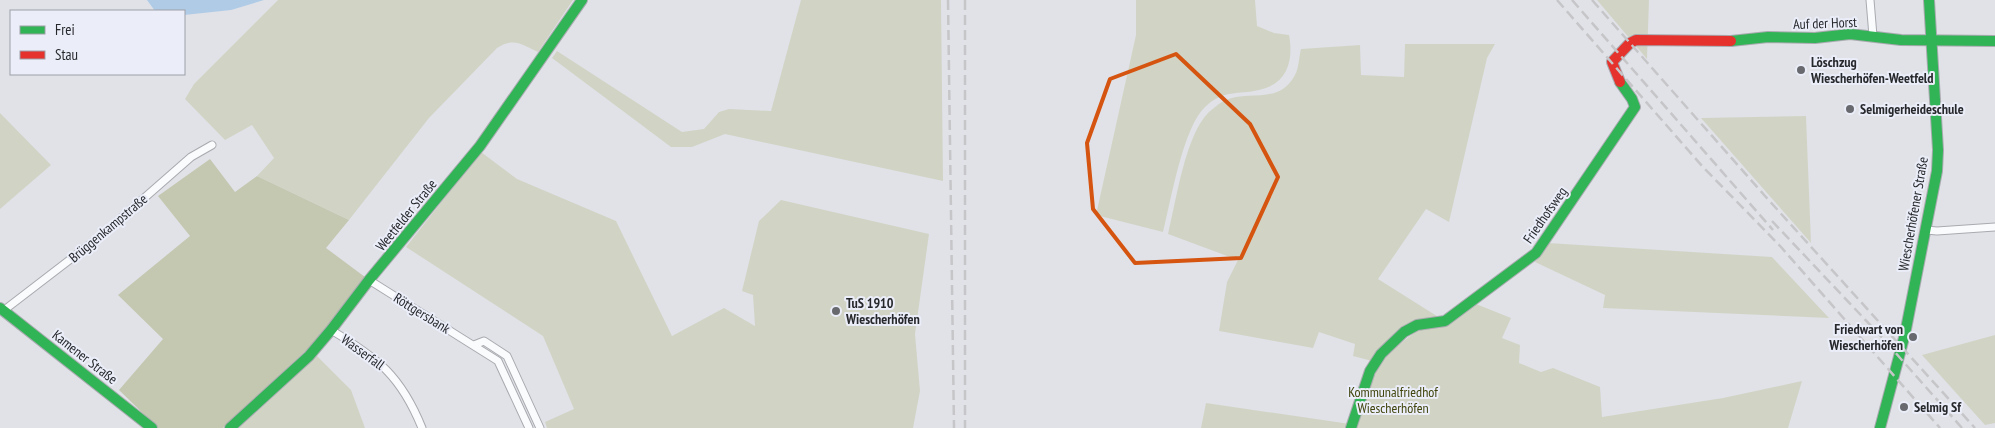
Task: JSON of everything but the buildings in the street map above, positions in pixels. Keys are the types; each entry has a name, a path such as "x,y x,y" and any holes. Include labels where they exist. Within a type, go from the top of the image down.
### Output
{"street":[{"name":"Weetfelder Straße","path":"230,428 309,356 331,330 369,280 480,146 582,0"},
{"path":"1870,0 1873,36"},
{"name":"Wiescherhöfener Straße","path":"1880,428 1905,334 1938,161 1929,0"},
{"name":"Auf der Horst","path":"1657,40 1722,42 1768,37 1815,38 1850,34 1931,41 1995,41"},
{"name":"Friedhofsweg","path":"1351,428 1370,371 1380,354 1404,332 1417,324 1445,321 1536,254 1634,107 1634,101 1623,88 1613,70 1612,62 1630,43 1636,40 1657,40"},
{"name":"Brüggenkampstraße","path":"2,309 102,235 190,157 212,145"},
{"path":"1926,230 1937,232 1995,228"},
{"name":"Röttgersbank","path":"369,280 498,361 530,428"},
{"name":"Kamener Straße","path":"2,309 152,428"},
{"name":"Wasserfall","path":"331,330 363,349 390,373 403,389 422,428"},
{"name":"Röttgersbank","path":"474,345 484,341 507,356 540,428"},
{"path":"507,380 516,376"},
{"path":"511,387 520,384"},
{"path":"516,399 525,395"}],"highlighted area":[{"path":"1176,54 1250,124 1278,177 1241,258 1135,263 1093,209 1087,143 1110,79"}],"green space":[{"path":"278,0 573,0 538,52 518,43 508,43 497,48 429,118 349,220 257,176 274,158 252,125 225,140 185,99 194,84"},
{"path":"801,0 941,0 943,181 725,134 692,147 671,147 552,58 557,51 682,132 704,129 719,112 729,109 771,111"},
{"path":"1136,0 1255,0 1257,26 1274,33 1289,35 1289,62 1282,77 1276,83 1259,90 1218,97 1205,107 1197,117 1184,147 1163,232 1096,215 1136,35"},
{"path":"1597,0 1649,0 1647,59"},
{"path":"1405,44 1495,44 1487,58 1449,222 1426,209 1378,279 1440,318 1420,320 1406,327 1372,361 1353,356 1355,344 1319,332 1313,348 1219,331 1227,282 1238,260 1168,234 1182,170 1194,136 1201,123 1209,112 1224,101 1243,96 1272,94 1288,85 1295,75 1301,49 1360,45 1361,75 1404,77"},
{"path":"0,113 51,165 0,209"},
{"path":"1806,116 1811,243 1701,118"},
{"path":"481,152 517,179 616,221 672,336 724,308 755,326 753,295 742,291 759,221 781,200 929,234 915,334 920,391 913,428 547,428 545,422 574,409 543,336 406,247"},
{"path":"210,159 235,192 257,176 349,220 326,248 365,277 313,344 223,428 158,428 119,390 163,339 118,295 190,236 158,196"},
{"path":"1548,243 1772,257 1829,318 1603,308 1605,295 1535,262"},
{"name":"Kommunalfriedhof Wiescherhöfen","path":"1476,304 1511,318 1502,338 1520,345 1519,363 1541,372 1553,368 1600,387 1602,417 1723,398 1802,381 1788,428 1352,428 1378,361 1423,326"},
{"path":"1995,335 1995,423 1985,425 1922,355"},
{"path":"317,356 351,390 365,428 239,428"},
{"path":"1206,403 1350,424 1348,428 1201,428"}],"water":[{"path":"147,0 264,0 231,10 185,15 185,10 154,10"}],"railway":[{"path":"948,0 954,428"},
{"path":"965,0 965,428"},
{"path":"1557,0 1702,166 1781,247 1940,428"},
{"path":"1572,0 1773,230"},
{"path":"1592,0 1765,196 1975,428"},
{"path":"1772,221 1891,347"},
{"path":"1886,342 1962,428"}],"traffic: fast":[{"path":"230,428 309,356 331,330 369,280 480,146 582,0"},
{"path":"1880,428 1905,334 1937,171 1938,150 1929,0"},
{"path":"1731,41 1768,37 1815,38 1850,34 1901,40 1995,41"},
{"path":"1351,428 1370,371 1381,354 1404,332 1417,325 1445,321 1536,253 1635,107 1632,99 1620,82"},
{"path":"0,308 152,428"}],"traffic: jam":[{"path":"1620,82 1612,62 1630,43 1636,40 1731,41"}],"place":[{"name":"Löschzug Wiescherhöfen-Weetfeld","path":"1801,70"},
{"name":"Selmigerheideschule","path":"1850,109"},
{"name":"TuS 1910 Wiescherhöfen","path":"836,311"},
{"name":"Friedwart von Wiescherhöfen","path":"1913,337"},
{"name":"Selmig Sf","path":"1904,407"}]}
